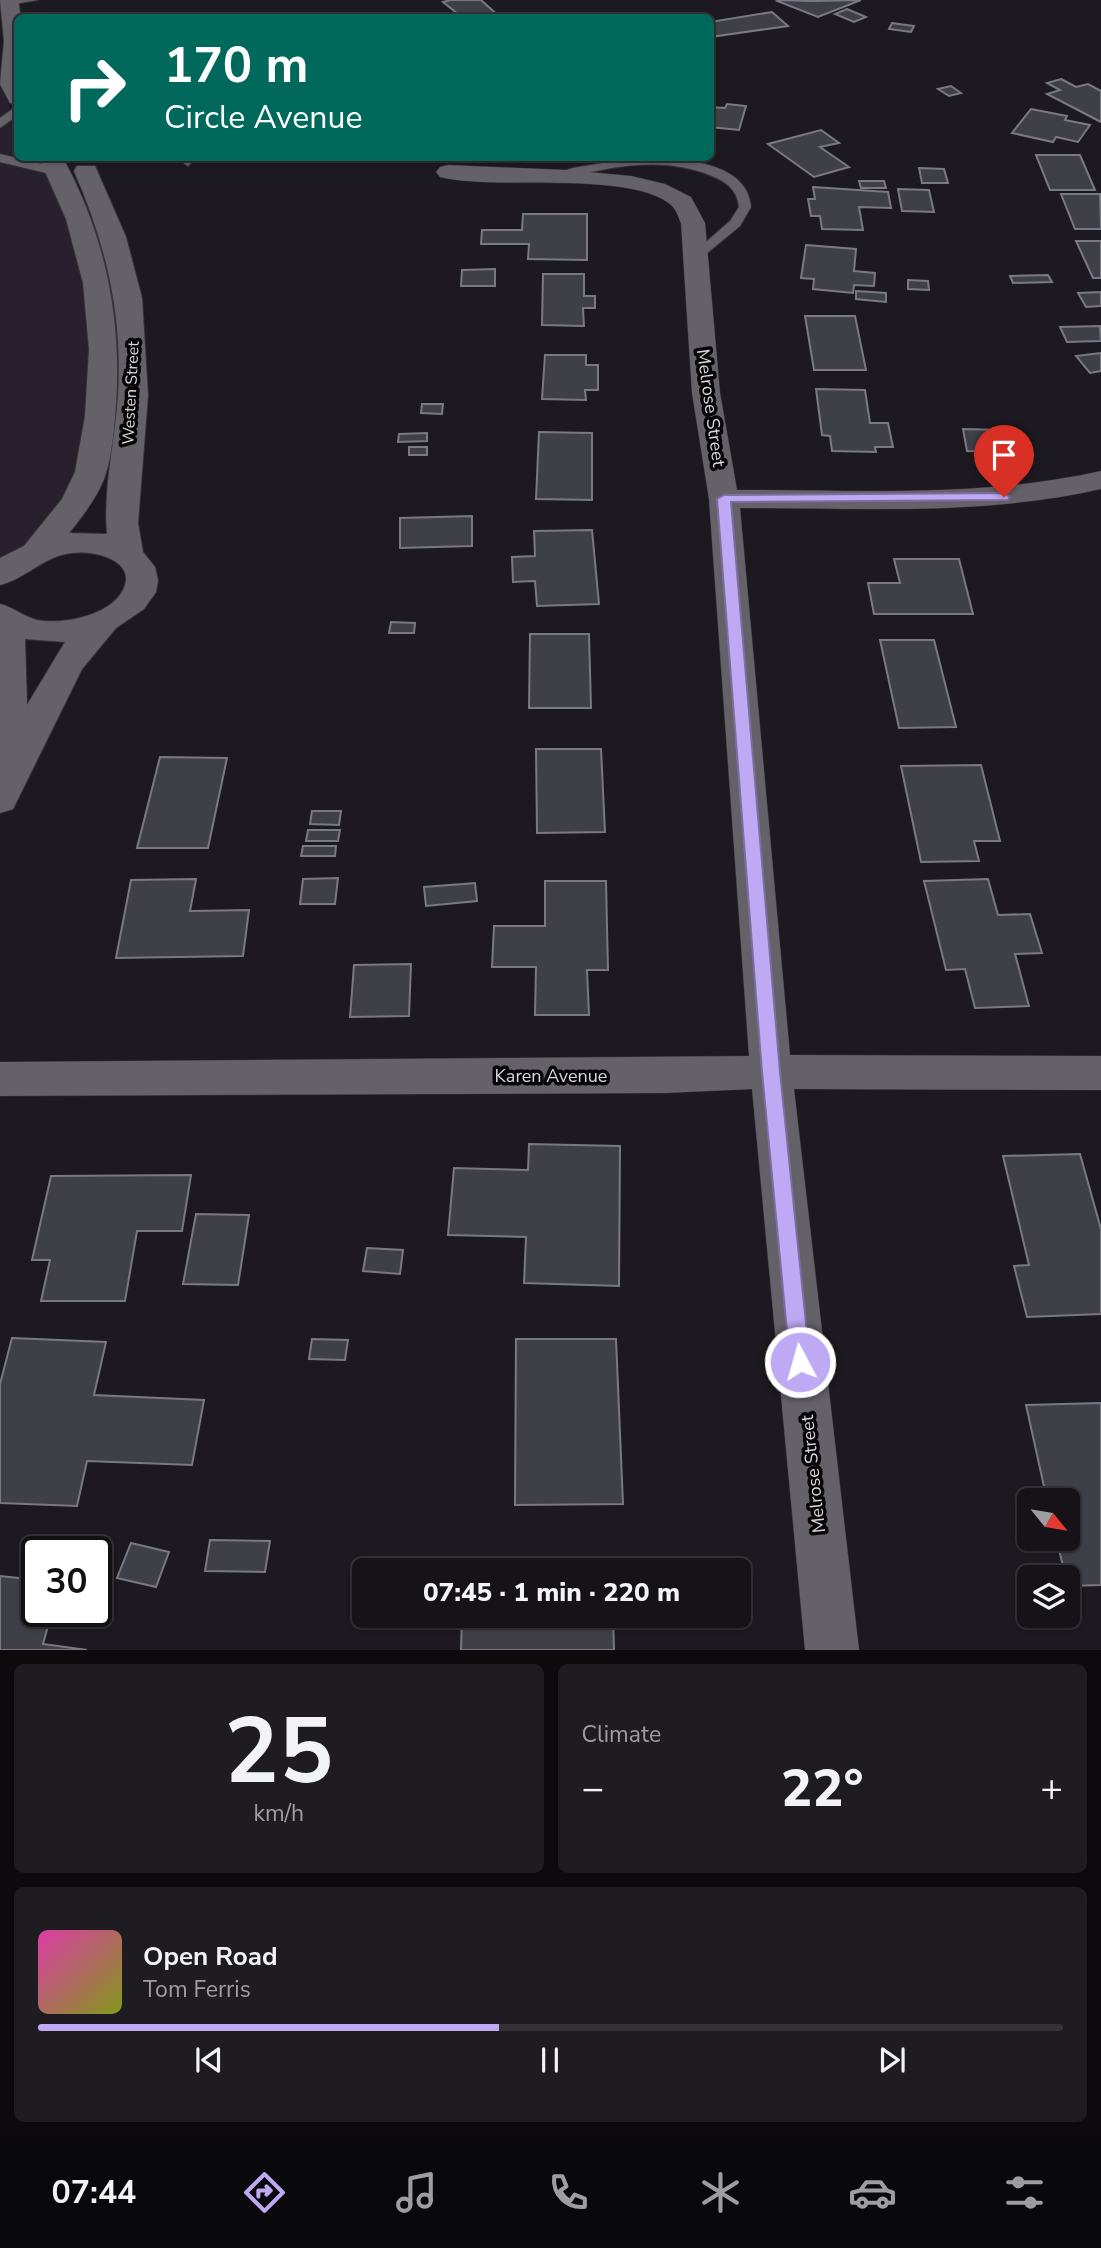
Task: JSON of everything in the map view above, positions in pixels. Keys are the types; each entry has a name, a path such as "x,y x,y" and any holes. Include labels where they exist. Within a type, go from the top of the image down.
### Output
{"street":[{"path":"7,7 14,35"},
{"path":"14,59 11,83 14,89"},
{"name":"Westen Street","path":"63,162 115,235 128,279 134,325 131,421 120,503 121,532 127,554 138,566 142,580 123,610 103,622"},
{"name":"Westen Street","path":"16,560 75,504 88,479 104,383 102,322 93,265 63,162"},
{"name":"Melrose Street","path":"448,172 632,184 677,197 688,209 693,223 706,393 724,499 771,1072 832,1650"},
{"path":"724,499 1004,497 1054,491 1101,480"},
{"path":"16,560 62,543 87,542 109,546 127,554"},
{"path":"5,784 2,616 41,632 73,630 103,622"},
{"path":"5,784 58,673 103,622"},
{"name":"Karen Avenue","path":"0,1079 665,1076 771,1072 1101,1073"}],"lane":[{"path":"7,7 33,0"},
{"path":"0,124 14,112"},
{"path":"546,178 633,161"},
{"path":"666,161 688,163 725,176 741,191 745,199 742,216 695,258"}],"shaded area":[{"path":"0,81 14,121 14,161 41,161 72,223 99,366 65,512 32,542 0,557"}],"building":[{"path":"481,0 497,14 458,14 443,2"},
{"path":"861,0 818,17 777,1"},
{"path":"847,9 866,17 854,22 835,14"},
{"path":"772,12 788,26 714,36 714,21"},
{"path":"892,23 914,26 911,32 889,29"},
{"path":"1061,79 1076,87 1088,84 1101,91 1101,122 1047,94 1060,90 1047,83"},
{"path":"951,86 961,93 949,96 938,89"},
{"path":"727,104 746,106 739,130 714,127 714,107 725,108"},
{"path":"1031,109 1067,116 1065,120 1090,125 1078,142 1056,137 1053,142 1012,133"},
{"path":"821,130 839,143 820,147 849,167 814,177 768,144"},
{"path":"1036,155 1080,155 1095,190 1050,190"},
{"path":"919,168 944,169 948,183 922,183"},
{"path":"859,181 884,181 886,188 861,188"},
{"path":"813,187 888,192 891,208 859,207 863,230 822,229 820,216 811,216 808,199 815,199"},
{"path":"898,189 929,190 934,212 902,211"},
{"path":"1061,194 1100,194 1101,229 1075,229"},
{"path":"523,214 587,214 587,260 528,259 529,244 481,244 482,230 522,230"},
{"path":"1076,241 1101,241 1101,278 1093,278"},
{"path":"806,245 856,249 854,271 875,273 874,286 854,285 853,293 813,289 814,279 801,278"},
{"path":"495,269 495,286 461,286 462,270"},
{"path":"543,274 584,274 584,296 595,296 595,308 583,308 584,326 542,325"},
{"path":"1048,275 1052,282 1013,283 1010,276"},
{"path":"908,280 928,281 929,290 908,289"},
{"path":"856,291 886,293 886,302 856,299"},
{"path":"1101,292 1101,306 1086,307 1078,293"},
{"path":"805,316 855,316 866,370 814,370"},
{"path":"1100,326 1101,341 1067,342 1060,327"},
{"path":"1101,353 1101,371 1090,373 1076,356"},
{"path":"545,355 586,355 586,365 598,365 598,390 585,390 586,400 542,399"},
{"path":"816,389 865,390 870,423 888,423 893,447 875,447 876,452 832,451 830,436 822,435"},
{"path":"422,404 443,404 442,414 421,413"},
{"path":"963,429 1003,430 1009,452 967,451"},
{"path":"539,432 592,433 592,500 536,499"},
{"path":"427,433 427,441 398,442 399,434"},
{"path":"409,447 427,447 427,455 409,455"},
{"path":"472,516 472,546 400,548 400,518"},
{"path":"592,530 599,604 537,606 535,581 513,582 512,557 535,556 534,531"},
{"path":"894,559 959,559 973,614 874,614 868,583 900,583"},
{"path":"391,622 415,623 414,633 389,633"},
{"path":"530,634 589,634 591,708 529,708"},
{"path":"880,640 934,640 956,727 899,728"},
{"path":"536,749 601,749 605,832 537,833"},
{"path":"160,757 227,758 208,848 137,848"},
{"path":"981,765 1000,841 974,841 979,861 921,862 901,766"},
{"path":"312,811 341,811 339,825 310,824"},
{"path":"308,830 340,830 338,841 306,841"},
{"path":"303,846 336,846 335,856 301,856"},
{"path":"338,878 335,904 300,904 303,879"},
{"path":"196,879 190,911 249,910 243,956 116,958 131,880"},
{"path":"988,879 998,915 1030,914 1042,953 1015,954 1029,1006 975,1008 965,969 946,970 924,881"},
{"path":"545,881 606,881 608,970 587,970 589,1015 535,1015 536,967 492,967 494,926 545,926"},
{"path":"475,883 477,901 426,906 424,887"},
{"path":"411,964 409,1016 350,1017 354,965"},
{"path":"529,1144 620,1146 619,1286 524,1283 526,1237 448,1235 454,1168 528,1170"},
{"path":"1080,1154 1101,1229 1101,1314 1027,1317 1014,1266 1029,1265 1003,1156"},
{"path":"191,1175 182,1231 137,1231 125,1301 41,1301 50,1260 32,1260 51,1176"},
{"path":"196,1214 249,1215 238,1285 183,1284"},
{"path":"367,1248 403,1250 400,1274 363,1271"},
{"path":"12,1338 106,1342 94,1395 204,1400 192,1465 87,1461 77,1506 0,1503 0,1384"},
{"path":"312,1339 348,1340 345,1360 309,1359"},
{"path":"516,1339 616,1339 623,1504 515,1505"},
{"path":"1101,1403 1101,1585 1080,1586 1080,1565 1063,1565 1059,1551 1080,1551 1080,1488 1044,1488 1026,1405"},
{"path":"210,1540 270,1541 265,1572 205,1571"},
{"path":"131,1543 169,1552 156,1587 117,1578"},
{"path":"0,1576 21,1578 21,1627 48,1627 43,1644 87,1650 0,1650"},
{"path":"462,1628 613,1628 614,1650 461,1650"}],"route":[{"path":"800,1362 771,1072 724,499 937,500 1004,497"}]}
